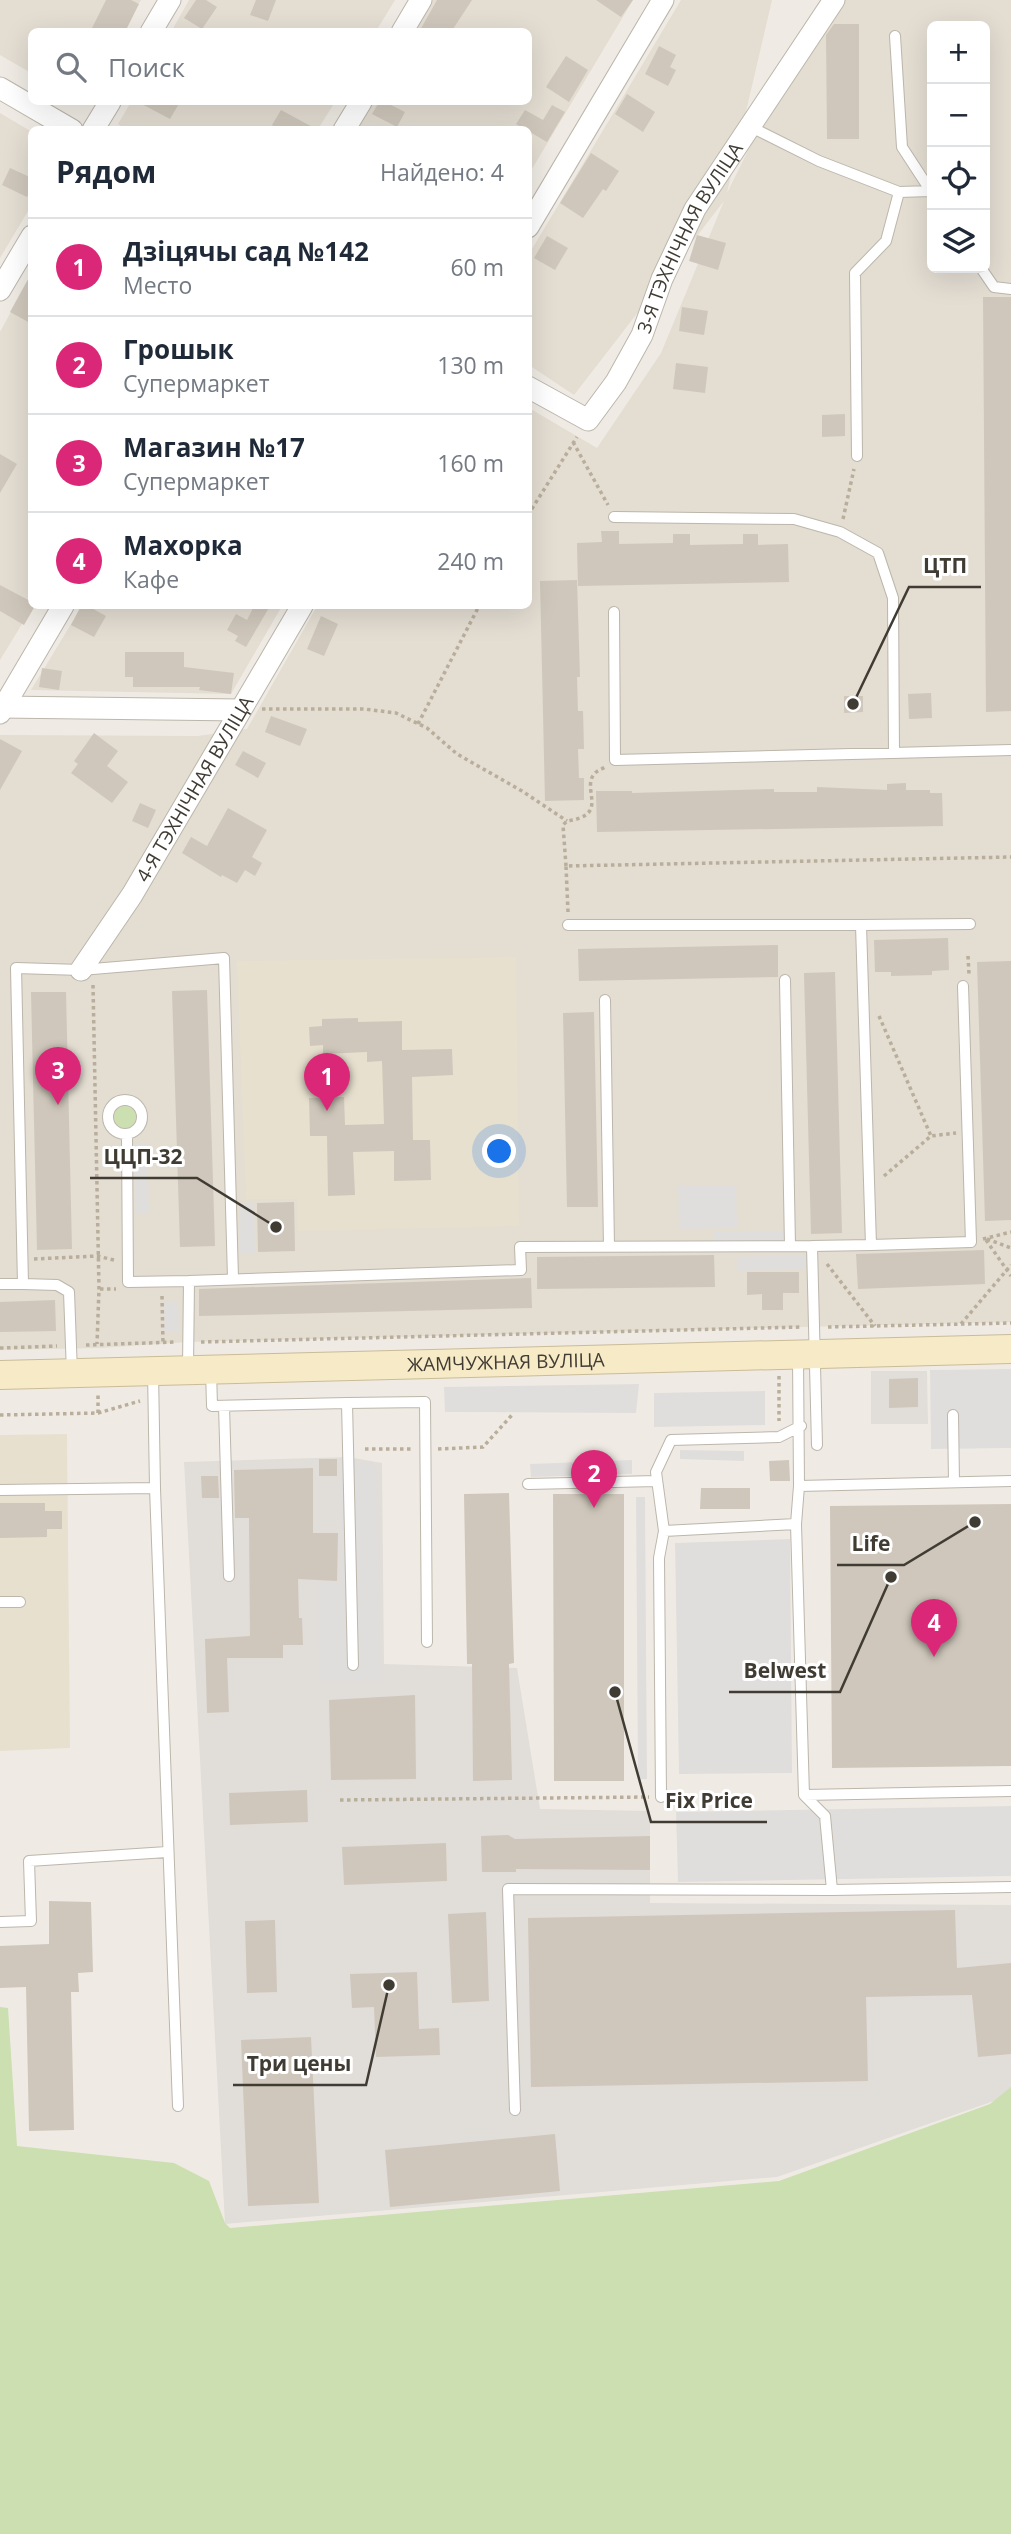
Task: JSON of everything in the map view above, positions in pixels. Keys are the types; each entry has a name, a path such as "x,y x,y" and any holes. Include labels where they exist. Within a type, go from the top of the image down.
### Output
{"main road":[{"name":"ЖАМЧУЖНАЯ ВУЛІЦА","path":"0,1375 81,1364 153,1371 802,1352 1011,1349"}],"street":[{"path":"153,28 170,0"},
{"path":"404,28 421,0"},
{"path":"532,220 663,0"},
{"name":"3-Я ТЭХНІЧНАЯ ВУЛІЦА","path":"587,420 616,382 642,335 662,279 695,209 834,0"},
{"path":"0,88 28,104"},
{"path":"29,105 65,126"},
{"path":"95,126 108,105"},
{"path":"346,126 358,105"},
{"path":"0,290 28,243"},
{"path":"532,389 587,420"},
{"path":"1,710 61,609"},
{"name":"4-Я ТЭХНІЧНАЯ ВУЛІЦА","path":"87,973 300,609"},
{"path":"1,710 240,710"}],"lane":[{"path":"895,36 902,147 927,184"},
{"path":"751,127 819,161 899,192 927,192"},
{"path":"857,456 855,272 886,241 899,192"},
{"path":"985,273 994,286 1011,289"},
{"path":"614,517 794,519 840,531 878,553 893,598 894,752"},
{"path":"614,612 615,760 1011,750"},
{"path":"568,925 970,924"},
{"path":"861,925 871,1245"},
{"path":"23,1284 16,968 87,973 223,958 233,1278"},
{"path":"785,980 790,1246"},
{"path":"127,1134 128,1282 521,1270 520,1247 813,1246 971,1242 963,986"},
{"path":"605,1000 609,1247"},
{"path":"813,1246 802,1352 796,1524 804,1795 825,1816 832,1890"},
{"path":"189,1281 188,1342 212,1406 425,1402 426,1642"},
{"path":"0,1284 57,1285 69,1292 81,1364"},
{"path":"802,1352 817,1445"},
{"path":"153,1371 167,1852 178,2106"},
{"path":"347,1403 353,1665"},
{"path":"224,1406 229,1576"},
{"path":"953,1415 954,1482"},
{"path":"662,1797 659,1558 664,1531 656,1472 671,1440 779,1437 800,1426"},
{"path":"528,1484 657,1481"},
{"path":"799,1486 1011,1481"},
{"path":"0,1490 155,1488"},
{"path":"664,1531 796,1524"},
{"path":"0,1602 20,1602"},
{"path":"804,1795 1011,1791"},
{"path":"0,1922 31,1921 29,1861 167,1852"},
{"path":"515,2110 508,1889 832,1890 1011,1886"}],"path":[{"path":"532,509 587,420"},
{"path":"573,442 614,517"},
{"path":"840,531 857,456"},
{"path":"418,724 477,609"},
{"path":"240,710 364,709 396,713 426,728 457,754 513,785 567,821"},
{"path":"568,925 563,825 567,821 586,816 591,807 595,773 615,760"},
{"path":"566,866 1011,856"},
{"path":"81,1364 97,1345 99,1289 87,973"},
{"path":"878,1015 931,1136"},
{"path":"869,1188 931,1136 968,1132"},
{"path":"971,1242 1011,1232"},
{"path":"985,1238 1011,1248"},
{"path":"813,1246 875,1326"},
{"path":"22,1259 97,1256 128,1263"},
{"path":"961,1324 1011,1265"},
{"path":"162,1288 163,1343"},
{"path":"99,1289 124,1289"},
{"path":"81,1364 97,1345 188,1342 802,1352 875,1326 1011,1323"},
{"path":"0,1348 81,1364"},
{"path":"779,1437 802,1352"},
{"path":"0,1415 98,1413 81,1364"},
{"path":"365,1449 483,1447 512,1415"},
{"path":"340,1800 662,1797"}],"shaded area":[{"path":"0,0 141,0 124,28 28,28 28,71 0,55"},
{"path":"189,0 395,0 378,28 173,28"},
{"path":"431,0 633,0 532,169 532,126 359,126 371,105 532,105 532,28 415,28"},
{"path":"681,0 772,0 727,193 823,0 1011,0 1011,1322 188,1342 100,1348 0,1350 0,735 198,736 247,729 315,609 532,609 532,410 597,448 661,353 724,201 574,395 532,367 532,249"},
{"path":"129,105 333,105 320,126 118,124"},
{"path":"0,113 28,130 28,211 0,258"},
{"path":"28,281 28,609 31,609 0,660 0,332"},
{"path":"80,609 280,609 231,694 31,690"},
{"path":"516,957 519,1226 298,1231 298,1199 246,1199 237,961"},
{"path":"147,1143 149,1213 136,1214 134,1144"},
{"path":"678,1185 736,1185 737,1228 679,1229"},
{"path":"239,1204 254,1204 255,1254 239,1254"},
{"path":"714,1231 787,1231 787,1245 714,1245"},
{"path":"806,1255 806,1269 737,1271 737,1257"},
{"path":"178,1301 179,1331 164,1332 163,1302"},
{"path":"1011,1369 1011,1448 931,1449 930,1370"},
{"path":"871,1371 927,1371 928,1424 871,1424"},
{"path":"639,1384 636,1413 445,1412 444,1387"},
{"path":"765,1391 765,1425 654,1427 654,1393"},
{"path":"67,1434 70,1748 0,1751 0,1435"},
{"path":"680,1450 744,1451 744,1461 680,1459"},
{"path":"348,1457 382,1463 384,1664 517,1668 540,1809 650,1811 650,1903 1011,1905 1011,2095 777,2177 225,2224 184,1462"},
{"path":"632,1460 632,1474 531,1477 530,1464"},
{"path":"340,1462 376,1464 381,1682 319,1682 317,1584 341,1584"},
{"path":"636,1497 645,1497 647,1779 638,1779"},
{"path":"790,1539 792,1773 679,1774 675,1543"},
{"path":"1011,1806 1011,1876 678,1882 676,1812"}],"green space":[{"path":"121,1106 129,1106 136,1113 136,1121 129,1128 121,1128 114,1121 114,1113"},
{"path":"0,2007 8,2008 17,2146 174,2163 209,2181 225,2223 230,2228 779,2181 990,2104 1011,2087 1011,2534 0,2534"}],"building":[{"path":"106,0 131,0 139,4 127,28 92,28"},
{"path":"196,0 206,0 217,7 203,28 184,18"},
{"path":"256,0 276,0 268,21 250,15"},
{"path":"437,0 472,0 454,28 421,28"},
{"path":"596,0 633,0 621,17"},
{"path":"834,24 859,24 859,139 827,139 826,35"},
{"path":"659,46 676,55 670,67 676,70 668,86 645,74"},
{"path":"566,56 588,70 569,102 546,87"},
{"path":"627,94 655,112 643,132 615,114"},
{"path":"144,105 178,105 170,119"},
{"path":"377,105 391,105 405,112 398,126 372,114"},
{"path":"552,105 565,112 547,142 532,133 532,126 516,124 525,110 543,120"},
{"path":"281,110 311,126 274,126"},
{"path":"591,153 619,171 583,218 560,203"},
{"path":"10,168 28,176 28,195 27,197 2,185"},
{"path":"697,235 726,243 718,270 689,261"},
{"path":"547,236 568,248 555,270 534,258"},
{"path":"28,279 28,322 10,312"},
{"path":"983,297 1011,297 1011,711 986,712"},
{"path":"682,307 708,311 704,335 679,331"},
{"path":"676,363 708,367 705,393 673,389"},
{"path":"845,414 845,436 822,437 822,415"},
{"path":"0,454 17,464 0,493"},
{"path":"601,531 619,531 619,544 673,543 673,534 690,534 690,545 743,544 743,534 758,534 758,545 788,544 789,582 578,586 577,543 602,542"},
{"path":"577,580 580,677 577,677 578,711 583,711 584,749 578,749 579,778 584,778 584,800 545,801 540,581"},
{"path":"0,585 28,600 28,609 33,609 24,625 0,611"},
{"path":"79,609 93,609 106,616 94,637 71,625"},
{"path":"252,609 268,609 246,647 235,641 238,636 227,630 236,614 247,620"},
{"path":"321,616 338,624 324,656 307,649"},
{"path":"125,652 184,652 184,667 234,673 231,694 199,690 200,687 133,687 133,677 125,677"},
{"path":"42,668 62,671 59,690 39,687"},
{"path":"931,693 932,718 909,719 908,694"},
{"path":"844,696 863,696 863,712 844,713"},
{"path":"271,716 307,729 300,746 265,732"},
{"path":"94,733 118,751 107,766 128,782 112,803 71,773 78,764 74,761"},
{"path":"0,739 22,751 0,790"},
{"path":"243,751 266,763 258,778 235,765"},
{"path":"906,783 906,790 942,793 943,826 597,832 596,791 632,793 774,789 774,792 817,792 817,787 887,790 887,784"},
{"path":"140,803 156,810 148,828 132,821"},
{"path":"228,808 267,830 252,857 262,863 255,876 245,870 237,883 222,875 221,877 182,853 191,837 207,846"},
{"path":"948,938 949,970 932,971 932,975 891,976 891,972 875,972 874,940"},
{"path":"778,945 778,977 579,981 578,949"},
{"path":"1011,961 1011,1220 985,1221 977,962"},
{"path":"835,972 842,1233 811,1234 804,973"},
{"path":"207,990 215,1246 180,1247 172,991"},
{"path":"31,992 66,992 72,1249 37,1250"},
{"path":"594,1012 598,1207 567,1207 563,1013"},
{"path":"358,1018 358,1022 402,1021 402,1050 452,1049 453,1075 412,1077 413,1140 430,1140 431,1180 394,1181 394,1151 353,1152 355,1195 328,1196 327,1136 310,1136 309,1098 344,1097 345,1125 384,1124 382,1061 367,1062 367,1052 323,1054 323,1045 310,1046 309,1027 322,1026 322,1019"},
{"path":"294,1202 295,1251 258,1252 257,1203"},
{"path":"984,1250 985,1284 858,1289 856,1254"},
{"path":"714,1255 715,1287 537,1289 537,1257"},
{"path":"747,1272 799,1272 799,1293 783,1293 783,1310 762,1310 762,1294 747,1295"},
{"path":"531,1278 532,1308 199,1316 199,1289"},
{"path":"55,1300 56,1331 0,1332 0,1302"},
{"path":"918,1378 918,1407 889,1408 889,1379"},
{"path":"319,1459 337,1459 337,1476 319,1476"},
{"path":"789,1460 790,1481 770,1481 769,1461"},
{"path":"313,1468 313,1533 338,1533 337,1581 298,1579 303,1645 283,1645 283,1658 227,1658 229,1712 207,1713 205,1639 250,1636 249,1518 235,1518 234,1470"},
{"path":"201,1476 218,1476 219,1498 202,1498"},
{"path":"701,1488 750,1488 750,1509 700,1509"},
{"path":"509,1493 514,1663 509,1664 512,1780 473,1781 472,1664 467,1664 464,1494"},
{"path":"553,1494 624,1494 624,1781 554,1781"},
{"path":"0,1503 45,1503 45,1511 62,1511 62,1529 47,1529 47,1537 0,1538"},
{"path":"1011,1504 1011,1766 832,1768 830,1506"},
{"path":"415,1695 416,1779 331,1780 329,1700"},
{"path":"307,1790 308,1822 230,1825 229,1793"},
{"path":"508,1835 515,1839 650,1836 650,1870 516,1869 516,1872 482,1872 481,1836"},
{"path":"446,1843 447,1881 344,1885 342,1847"},
{"path":"49,1901 91,1902 93,1972 78,1973 79,1992 71,1992 74,2130 29,2131 26,1987 0,1988 0,1946 49,1944"},
{"path":"955,1910 957,1968 1011,1963 1011,2054 978,2057 972,1995 866,1997 868,2081 531,2087 528,1918"},
{"path":"486,1912 489,2001 452,2003 448,1914"},
{"path":"275,1920 277,1992 247,1993 245,1921"},
{"path":"417,1972 419,2029 439,2028 440,2055 376,2057 374,2007 352,2008 350,1974"},
{"path":"311,2037 319,2203 248,2206 241,2040"},
{"path":"555,2134 560,2191 390,2207 385,2150"}],"place":[{"name":"ЦТП","path":"853,704"},
{"name":"Магазин №17","path":"58,1105"},
{"name":"Дзіцячы сад №142","path":"327,1111"},
{"name":"ЦЦП-32","path":"276,1227"},
{"name":"Грошык","path":"594,1508"},
{"name":"Life","path":"975,1522"},
{"name":"Belwest","path":"891,1577"},
{"name":"Махорка","path":"934,1657"},
{"name":"Fix Price","path":"615,1692"},
{"name":"Три цены","path":"389,1985"}]}
